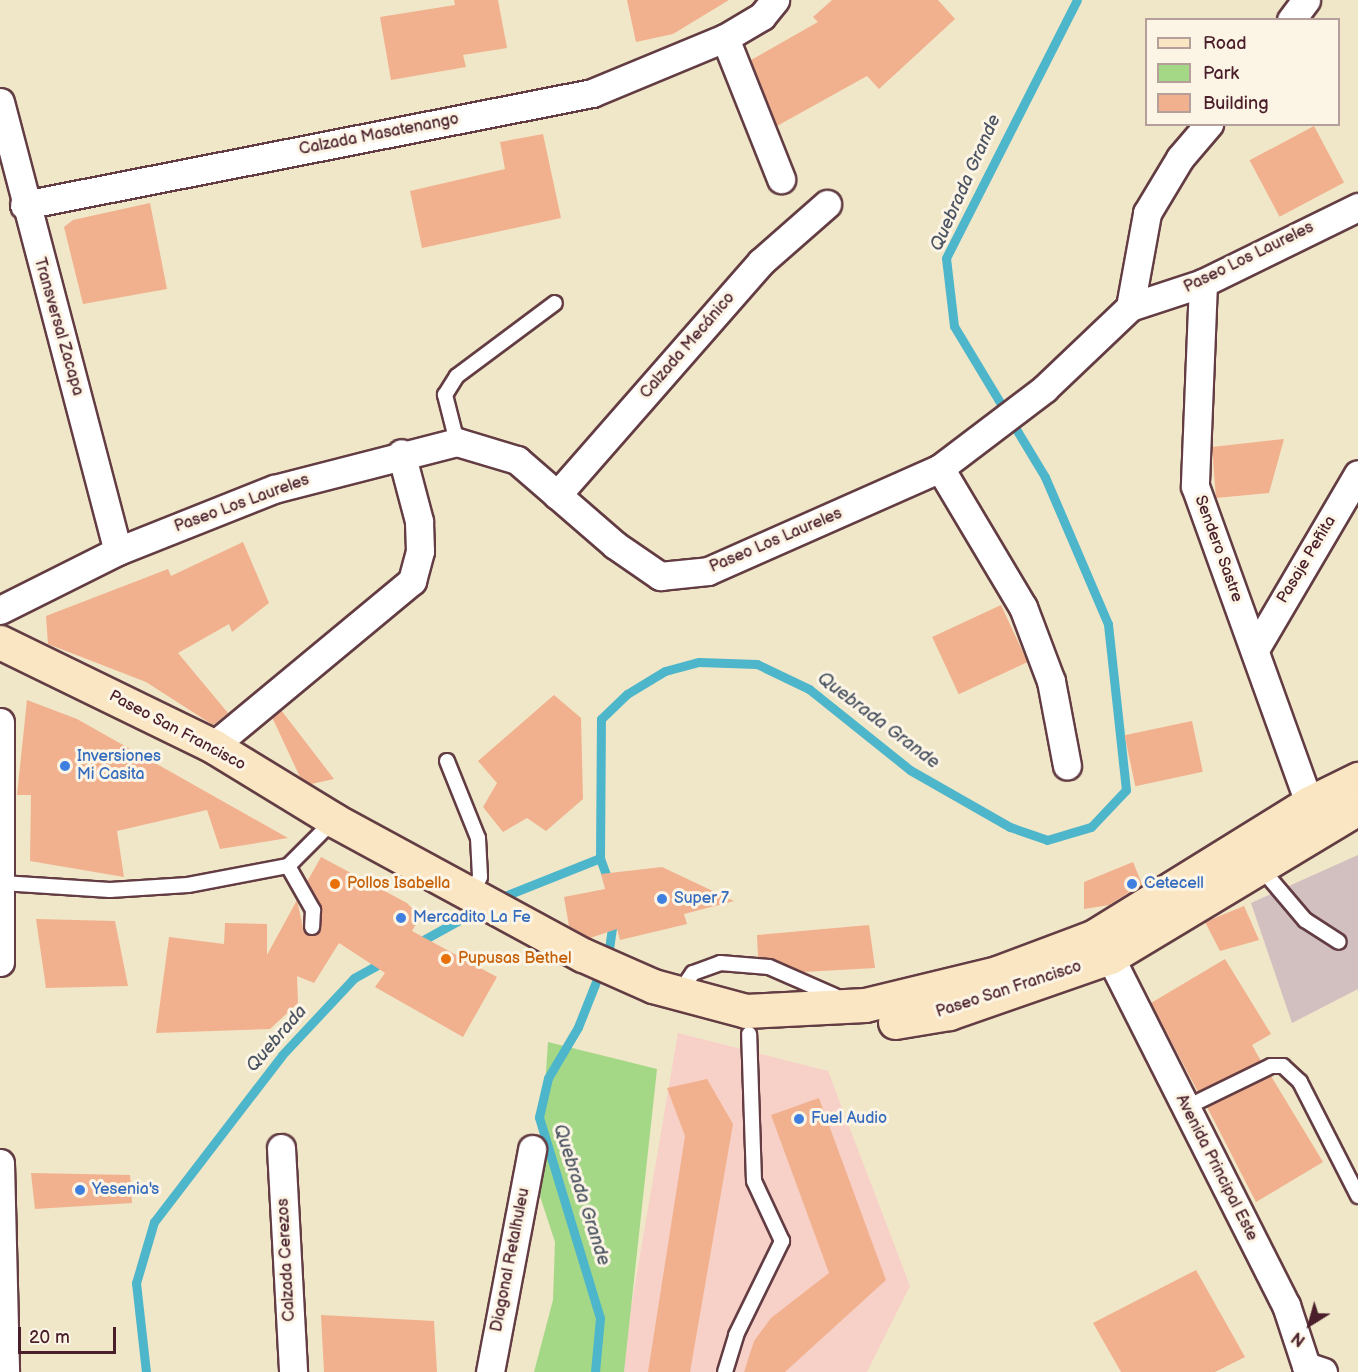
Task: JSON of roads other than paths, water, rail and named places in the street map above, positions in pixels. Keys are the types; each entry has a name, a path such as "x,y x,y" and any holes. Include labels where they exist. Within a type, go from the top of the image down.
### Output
{"street":[{"path":"775,0 762,16 725,38 781,180"},
{"path":"1293,18 1306,0"},
{"name":"Calzada Masatenango","path":"24,205 592,93 725,38"},
{"name":"Transversal Zacapa","path":"0,102 3,132 118,551"},
{"path":"1130,307 1147,213 1180,158 1207,126"},
{"name":"Calzada Mecánico","path":"557,495 761,262 827,204"},
{"name":"Paseo Los Laureles","path":"0,610 118,551 274,489 400,453 457,442 517,460 557,495 660,576 708,572 940,468 1044,389 1130,307 1203,283 1358,207"},
{"name":"Sendero Sastre","path":"1203,283 1195,486 1257,646 1309,803"},
{"path":"213,746 412,581 420,550 419,521 400,453"},
{"path":"940,468 1023,607 1052,681 1067,766"},
{"name":"Pasaje Peñita","path":"1257,646 1358,474"},
{"name":"Paseo San Francisco","path":"0,642 213,746 470,900 571,974 658,995 746,1011 865,1005 987,976 1093,937 1252,856 1358,808"},
{"path":"0,722 2,882 0,962"},
{"name":"Paseo San Francisco","path":"658,995 749,1034 820,1032 949,1013 1110,957 1252,856 1309,803 1358,779"},
{"name":"Avenida Principal Este","path":"1110,957 1286,1305 1308,1370"},
{"name":"Calzada Cerezos","path":"281,1148 293,1372"},
{"name":"Diagonal Retalhuleu","path":"490,1372 531,1149"},
{"path":"0,1162 6,1372"}],"lane":[{"path":"457,442 445,395 457,376 555,303"},
{"path":"447,761 478,838 480,877 470,900"},
{"path":"2,882 110,890 188,885 288,866 334,820"},
{"path":"1252,856 1305,920 1339,942"},
{"path":"288,866 313,910 312,927"},
{"path":"658,995 693,973 720,963 769,967 865,1005"},
{"path":"725,1372 736,1335 782,1241 754,1181 749,1034"},
{"path":"1185,1108 1271,1066 1283,1066 1300,1082 1358,1196"}],"waterway":[{"name":"Quebrada Grande","path":"609,883 600,858 601,719 627,694 665,671 699,662 757,664 809,689 910,770 1010,827 1047,840 1091,827 1126,790 1108,624 1045,477 954,326 946,258 1077,0"},
{"name":"Quebrada","path":"497,899 600,858"},
{"name":"Quebrada","path":"416,944 483,907"},
{"name":"Quebrada Grande","path":"595,1372 600,1318 539,1117 548,1078 578,1027 609,949 613,920"},
{"name":"Quebrada","path":"146,1372 136,1283 154,1222 282,1055 354,978 385,961"}],"place":[{"name":"Inversiones Mi Casita","path":"65,766"},
{"name":"Pollos Isabella","path":"335,884"},
{"name":"Cetecell","path":"1132,884"},
{"name":"Super 7","path":"662,899"},
{"name":"Mercadito La Fe","path":"401,918"},
{"name":"Pupusas Bethel","path":"446,959"},
{"name":"Fuel Audio","path":"799,1119"},
{"name":"Yesenia's","path":"80,1190"}]}
